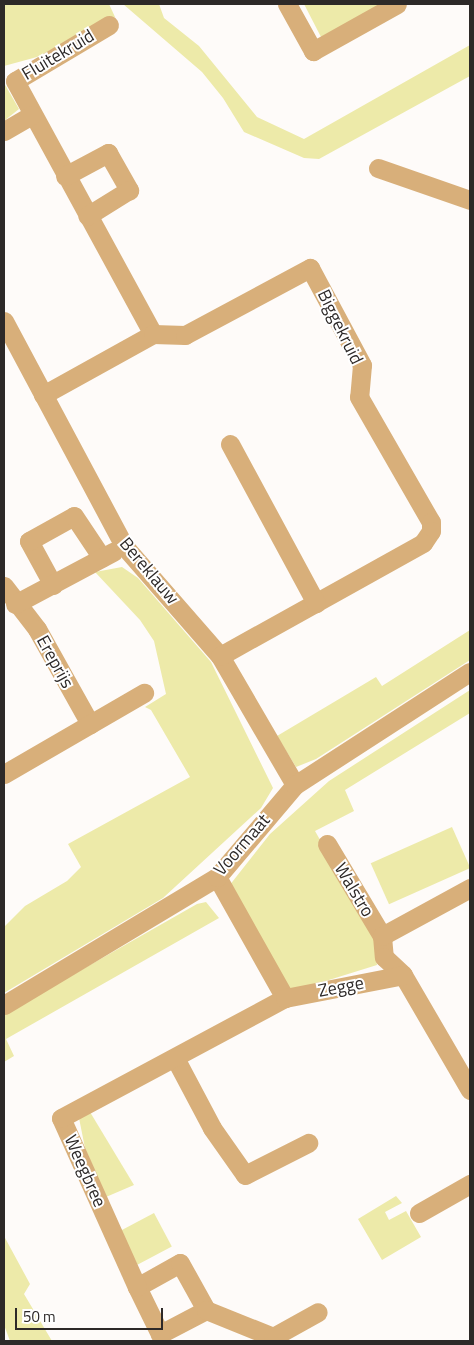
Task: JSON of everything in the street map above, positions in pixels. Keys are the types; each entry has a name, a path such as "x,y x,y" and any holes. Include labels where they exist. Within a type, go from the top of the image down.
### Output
{"street":[{"path":"287,4 313,51 397,4"},
{"name":"Fluitekruid","path":"109,25 15,80 86,216 153,334"},
{"path":"4,131 32,115"},
{"path":"65,176 108,153 129,190 86,216"},
{"path":"378,168 470,200"},
{"name":"Biggekruid","path":"153,334 185,335 310,268 362,365 359,397 431,522 431,531 423,543 220,656"},
{"name":"Bereklauw","path":"4,322 124,546 220,656 295,785"},
{"path":"43,395 153,334"},
{"path":"230,444 316,603"},
{"path":"53,585 29,541 74,516 102,558"},
{"path":"15,604 124,546"},
{"name":"Ereprijs","path":"4,586 15,604 37,629 90,724"},
{"name":"Voormaat","path":"4,1005 217,877 295,785 470,672"},
{"path":"4,774 144,693"},
{"name":"Walstro","path":"327,844 382,936 384,957 403,975"},
{"path":"217,877 286,998"},
{"name":"Walstro","path":"382,936 470,888"},
{"path":"403,975 470,1090"},
{"name":"Zegge","path":"286,998 403,975"},
{"name":"Weegbree","path":"206,1310 155,1338 137,1287 61,1118 286,998"},
{"path":"175,1058 212,1128 245,1176 308,1143"},
{"path":"419,1214 470,1184"},
{"path":"137,1287 180,1263 206,1310 273,1337 318,1312"}],"shaded area":[{"path":"4,4 109,4 115,17 37,57 4,66"},
{"path":"123,4 159,4 164,18 199,46 257,117 304,139 470,45 470,76 319,159 304,158 244,132 223,98 202,72"},
{"path":"304,4 382,4 321,37"},
{"path":"4,83 19,109 4,121"},
{"path":"122,567 138,578 211,662 273,788 261,808 163,898 4,993 4,927 25,906 67,881 81,867 68,844 190,777 151,710 145,707 166,694 154,641 140,620 95,572"},
{"path":"470,630 470,660 316,759 296,767 277,736 376,677 382,686"},
{"path":"470,690 470,713 345,790 354,811 315,831 374,934 377,965 284,994 229,886 270,834 329,781"},
{"path":"452,827 470,868 389,904 371,863"},
{"path":"206,902 219,918 6,1039 14,1056 4,1062 4,1014 197,904"},
{"path":"90,1112 134,1185 106,1197 85,1148 79,1118"},
{"path":"396,1196 402,1203 385,1212 389,1220 406,1211 421,1237 382,1260 358,1219"},
{"path":"154,1213 172,1247 137,1265 120,1231"},
{"path":"4,1236 30,1284 24,1294 52,1341 10,1341 4,1325"}]}
